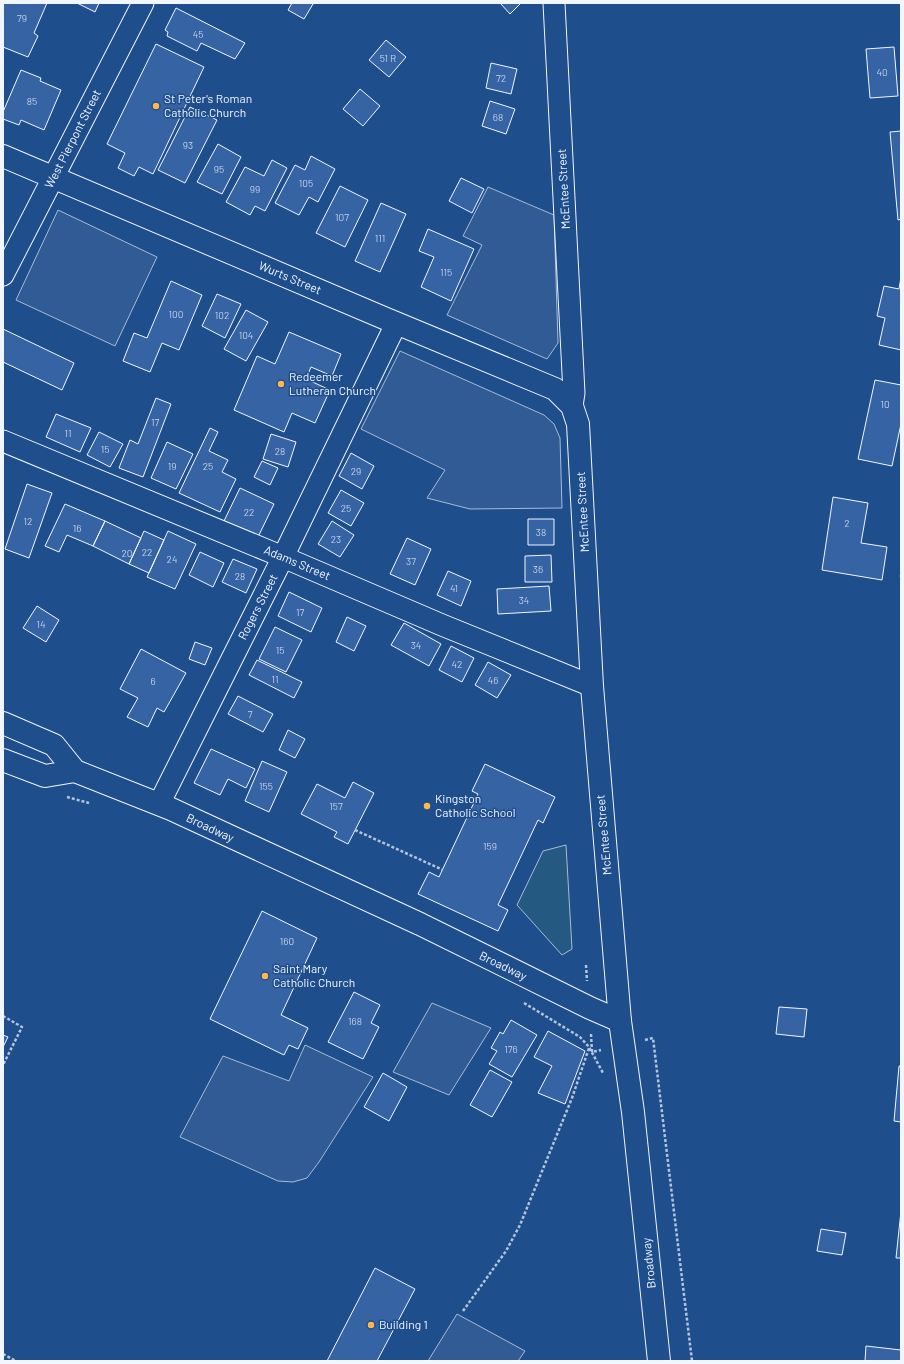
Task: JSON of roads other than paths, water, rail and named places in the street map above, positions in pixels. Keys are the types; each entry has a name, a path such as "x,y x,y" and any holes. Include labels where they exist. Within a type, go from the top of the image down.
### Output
{"main road":[{"name":"Wurts Street","path":"3,156 396,324 555,389 572,406"},
{"name":"McEntee Street","path":"572,406 578,424 592,686 620,1021"},
{"name":"Broadway","path":"3,723 54,745 75,771 122,791 132,793 159,804 420,924 590,1008 620,1021 633,1112 659,1361"},
{"path":"3,760 45,776 75,771"}],"street":[{"name":"West Pierpont Street","path":"3,275 143,3"},
{"name":"McEntee Street","path":"554,3 574,393 572,406"},
{"name":"Rogers Street","path":"159,804 283,557 396,324"},
{"name":"Adams Street","path":"3,441 283,557 442,625 592,686"}],"place":[{"name":"St Peter's Roman Catholic Church","path":"156,106"},
{"name":"Redeemer Lutheran Church","path":"281,384"},
{"name":"Kingston Catholic School","path":"427,806"},
{"name":"Saint Mary Catholic Church","path":"265,976"},
{"name":"Building 1","path":"371,1325"}]}
